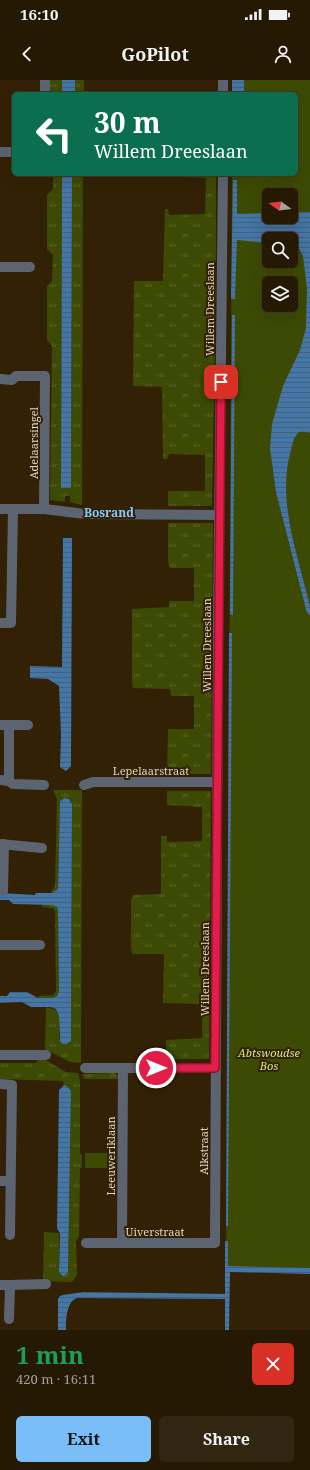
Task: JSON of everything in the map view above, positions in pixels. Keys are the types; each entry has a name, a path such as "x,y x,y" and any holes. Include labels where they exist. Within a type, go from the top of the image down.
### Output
{"street":[{"path":"45,80 45,92"},
{"path":"223,80 223,92"},
{"path":"0,152 12,152"},
{"name":"Willem Dreeslaan","path":"215,1068 222,176"},
{"path":"0,267 30,267"},
{"name":"Adelaarsingel","path":"0,379 12,380 16,376 45,376 44,509"},
{"path":"0,509 44,509 85,514 219,516"},
{"path":"0,622 11,623 13,509"},
{"path":"28,725 5,725 4,780 14,784 44,785"},
{"name":"Lepelaarstraat","path":"84,785 93,782 218,782"},
{"path":"3,891 2,844 42,848"},
{"path":"0,945 40,945"},
{"path":"0,1055 46,1056"},
{"path":"85,1068 215,1068"},
{"name":"Leeuweriklaan","path":"122,1243 123,1068"},
{"name":"Alkstraat","path":"215,1068 215,1234"},
{"path":"0,1084 12,1085 5,1181 10,1235"},
{"name":"Uiverstraat","path":"86,1243 215,1243 215,1234"},
{"path":"9,1319 5,1285 46,1284"}],"green space":[{"path":"48,80 62,80 62,92 48,92"},
{"path":"75,80 84,80 84,92 75,92"},
{"name":"Abtswoudse Bos","path":"232,80 310,80 310,1270 226,1270 232,176 298,176 298,92 232,92"},
{"path":"53,176 62,176 61,487 71,488 72,176 83,176 82,505 70,502 70,496 65,496 65,502 50,500 52,346 47,340 47,286 52,281 53,255 47,249 47,195 53,189"},
{"path":"170,176 216,176 216,293 212,506 168,506 168,491 205,491 205,455 169,454 167,459 163,459 162,387 133,386 134,281 163,281 165,209 168,209 169,215 205,214 206,178"},
{"path":"165,287 181,287 181,299 165,299"},
{"path":"168,523 213,523 211,774 167,774 168,729 194,729 194,696 171,696 170,689 133,688 132,683 132,609 169,607 169,601 194,601 194,568 170,568 168,561"},
{"path":"180,652 182,659 182,673 180,680 165,672 169,653"},
{"path":"53,790 82,790 81,1063 70,1062 45,1049 46,1007 56,1010 59,1016 59,1039 68,1044 71,1040 72,804 69,799 66,798 60,801 58,887 57,890 51,893 55,886 57,799"},
{"path":"167,791 211,791 209,1059 166,1059 166,1040 202,1038 202,1004 163,1003 164,954 132,954 131,900 133,895 161,894 161,836 167,836 167,842 202,841 202,807 167,805"},
{"path":"42,904 53,905 57,907 58,911 59,991 57,996 52,998 38,998 39,996 53,995 56,991 55,911 53,908 42,907"},
{"path":"38,1059 44,1059 66,1072 78,1073 80,1080 80,1153 82,1155 82,1167 80,1169 79,1237 76,1241 77,1275 73,1281 69,1282 43,1281 44,1232 59,1233 59,1272 68,1273 71,1091 64,1085 63,1081 0,1079 0,1063 36,1063"},
{"path":"115,1073 118,1076 118,1079 84,1079 82,1074"},
{"path":"85,1153 115,1153 115,1168 85,1168"}],"water":[{"path":"62,80 75,80 75,92 62,92"},
{"path":"232,80 244,80 244,92 232,92"},
{"path":"62,176 72,176 71,488 61,488"},
{"path":"233,180 237,180 237,214 262,213 262,224 298,224 298,212 310,212 310,433 299,432 294,439 287,469 286,489 291,529 310,607 310,615 307,613 276,492 270,448 272,424 283,386 300,350 306,328 307,289 303,256 298,246 298,232 262,232 262,242 237,240 235,299 231,299"},
{"path":"232,315 235,315 233,615 230,614"},
{"path":"63,538 72,538 71,766 66,771 60,767 61,735 59,686 48,679 30,678 30,666 62,667"},
{"path":"229,633 232,633 228,1226 226,1226"},
{"path":"65,798 69,799 72,804 71,1041 67,1044 62,1044 60,1041 59,1016 56,1009 50,1007 31,1007 22,1002 0,1003 0,996 7,996 10,992 27,992 38,998 52,998 57,996 59,991 57,907 53,905 13,904 9,900 0,900 0,893 35,895 36,893 51,893 57,890 60,801"},
{"path":"64,1085 71,1091 68,1273 63,1276 59,1272 60,1234 57,1228 59,1090"},
{"path":"225,1241 228,1241 228,1266 310,1268 310,1274 230,1272 229,1330 225,1330 225,1299 77,1298 73,1300 69,1307 66,1330 58,1330 58,1299 63,1295 84,1292 225,1294"}],"district":[{"name":"Bosrand","path":"109,512"}],"route":[{"path":"156,1068 215,1068 221,382"}]}
